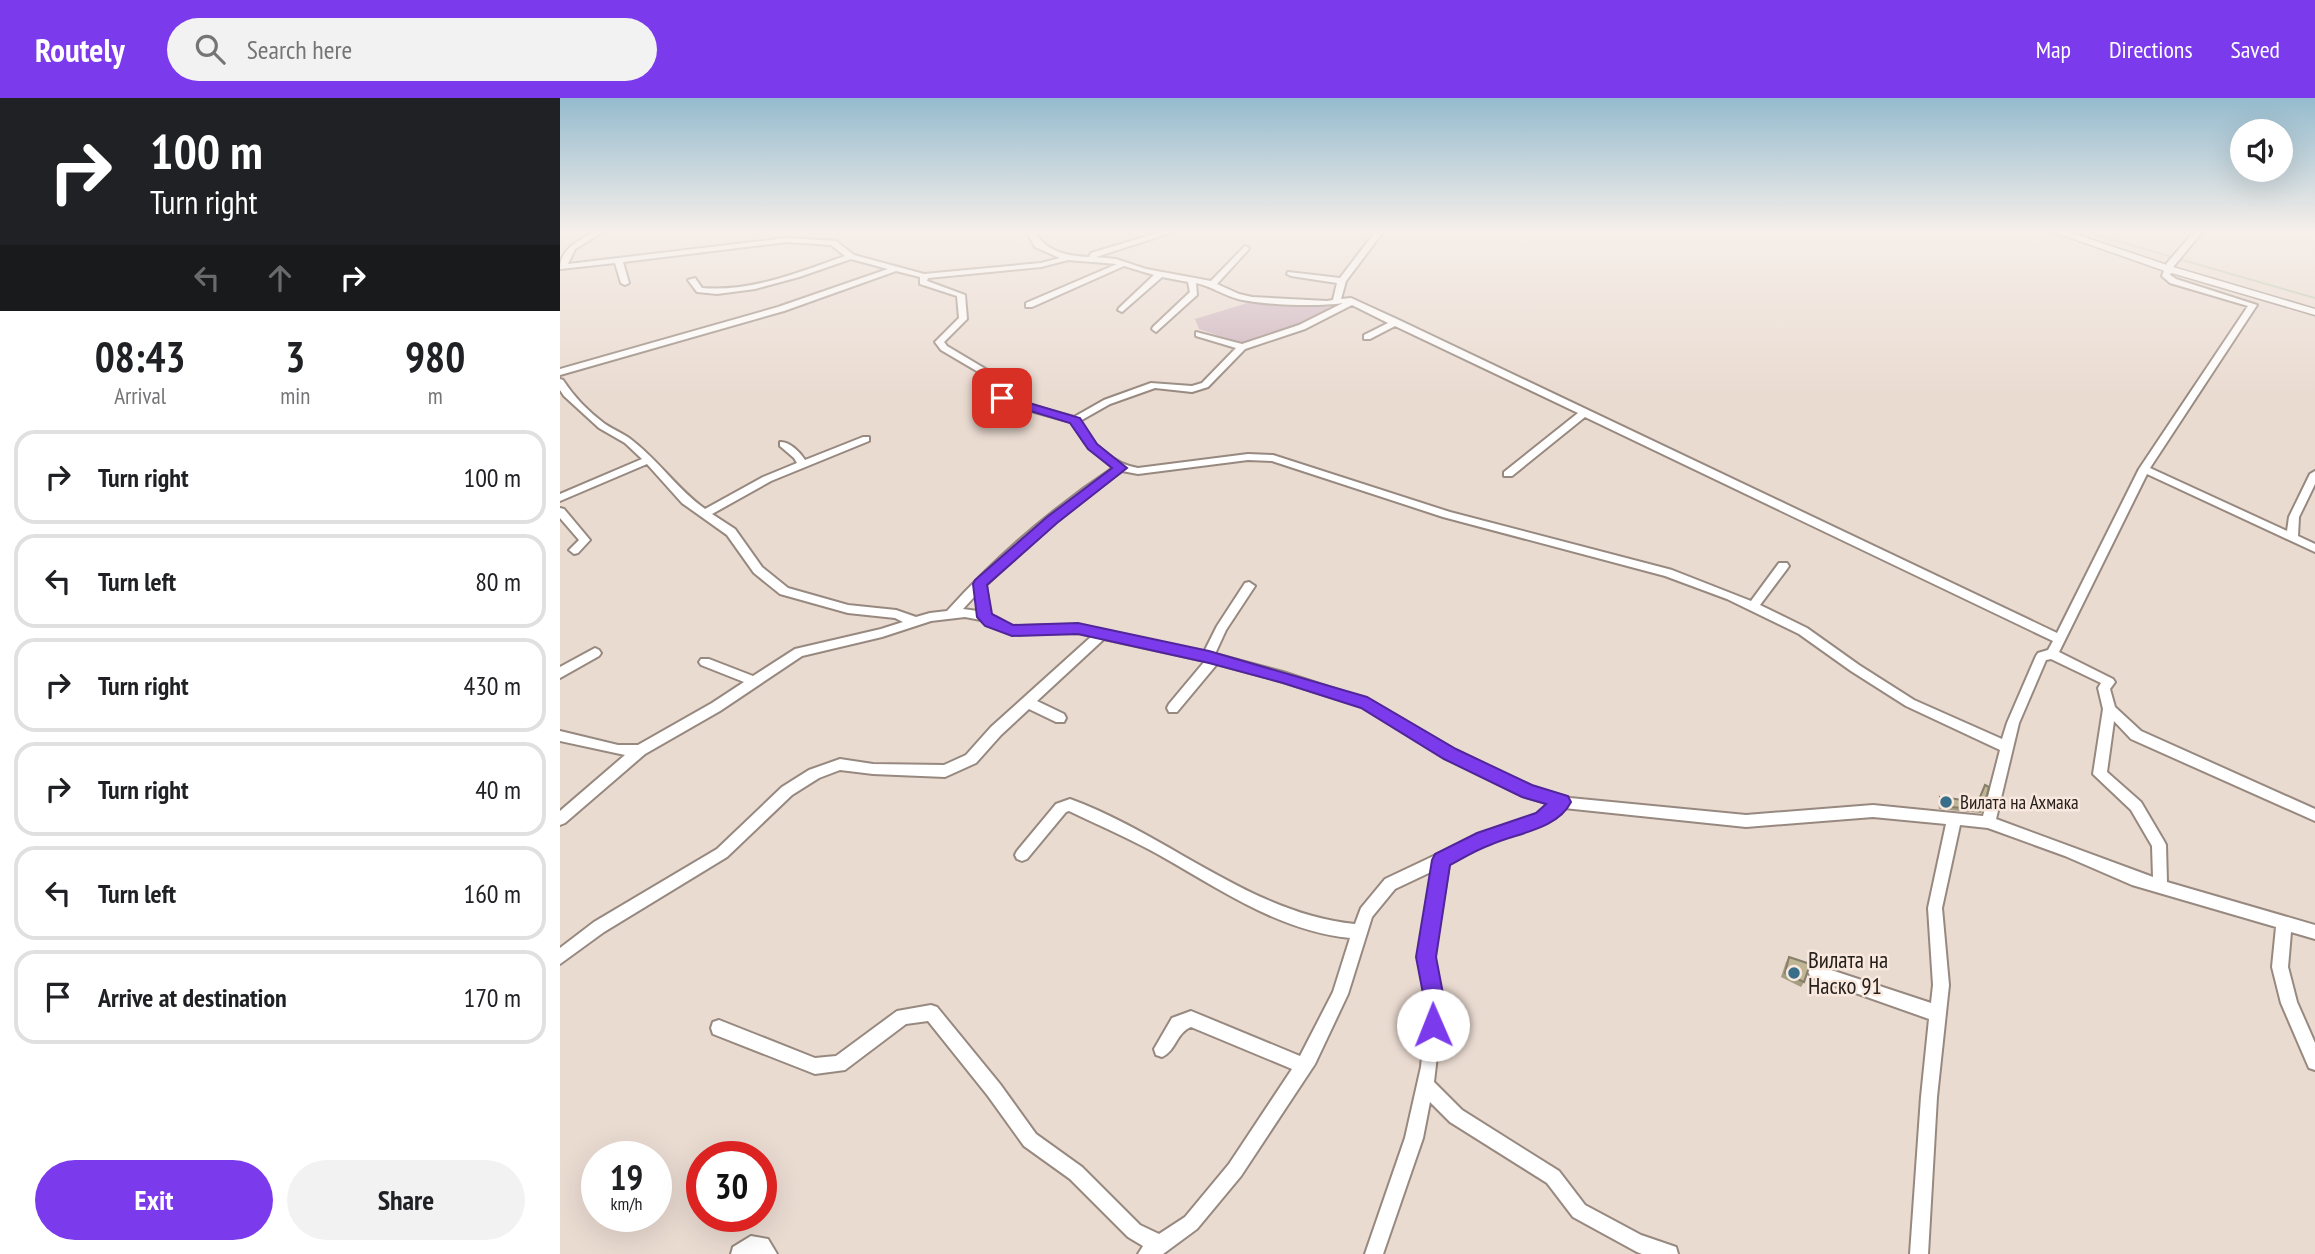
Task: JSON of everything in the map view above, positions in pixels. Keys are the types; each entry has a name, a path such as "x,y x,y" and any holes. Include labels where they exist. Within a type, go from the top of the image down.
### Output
{"main road":[{"path":"2242,286 2315,310"}],"street":[{"path":"697,286 700,290 716,292 748,286"},
{"path":"560,372 781,309 847,286"},
{"path":"930,286 961,295 963,319 939,342 944,348 996,379 1002,398 1009,402 1075,420 1107,401 1154,384 1192,389 1205,385 1242,347 1302,327 1352,302"},
{"path":"1029,305 1073,286"},
{"path":"1122,310 1147,286"},
{"path":"1156,329 1194,293 1193,286"},
{"path":"1214,286 1252,299 1352,302 2059,639"},
{"path":"1336,302 1341,286"},
{"path":"2052,654 2144,469 2253,305 2189,286"},
{"path":"1367,337 1396,322"},
{"path":"1199,334 1242,347"},
{"path":"560,382 563,393 602,426 628,441 659,469 686,501 730,532 758,570 784,591 848,610 897,614 916,622"},
{"path":"1508,474 1585,412"},
{"path":"1075,420 1092,447 1120,468 1138,471 1248,457 1273,458 1447,515 1668,573 1752,606 1803,631 1910,703 2007,747"},
{"path":"704,514 767,479 866,439"},
{"path":"783,444 798,456 803,465"},
{"path":"560,498 648,460"},
{"path":"952,613 980,584 1052,520 1120,468"},
{"path":"2144,469 2315,548"},
{"path":"2292,537 2294,517 2315,474"},
{"path":"560,511 585,540 574,550"},
{"path":"1752,606 1783,566"},
{"path":"980,584 984,617"},
{"path":"1173,708 1211,658 1221,629 1249,586"},
{"path":"560,820 640,750 670,734 799,652 952,613 984,617 1012,630 1078,629 1102,634 1211,658 1367,704 1450,754 1528,792 1562,802 1746,821 1873,811 1988,822 2160,886 2315,932"},
{"path":"560,957 599,927 635,908 722,853 788,791 814,774 840,764 873,769 945,771 971,759 1027,702 1102,634"},
{"path":"560,673 594,653"},
{"path":"1988,822 2013,723 2042,656 2052,654 2109,682 2104,688 2109,709 2100,774 2136,806 2159,845 2160,886"},
{"path":"705,662 753,681"},
{"path":"1027,702 1059,718"},
{"path":"2109,709 2136,735 2315,814"},
{"path":"560,736 618,750 640,750"},
{"path":"719,1028 815,1066 839,1064 903,1017 931,1013 994,1090 1030,1140 1076,1173 1154,1250 1191,1223 1226,1180 1304,1066 1340,994 1367,913 1390,884 1483,839 1542,818 1562,802"},
{"path":"1022,855 1061,808 1070,805 1138,836 1295,920 1336,931 1360,932"},
{"path":"1919,1254 1929,1097 1941,985 1935,908 1954,819"},
{"path":"1374,1254 1414,1138 1425,1085 1435,1004 1426,957 1442,860"},
{"path":"2284,924 2280,967 2288,1003 2315,1062"},
{"path":"1816,972 1939,1014"},
{"path":"1162,1049 1178,1024 1191,1019 1304,1066"},
{"path":"1425,1085 1456,1116 1553,1177 1579,1211 1637,1243 1669,1254"},
{"path":"740,1254 751,1245 761,1246 768,1254"}],"shaded area":[{"path":"1254,301 1327,307 1339,304 1300,325 1243,344 1199,329 1195,319"}],"building":[{"path":"1985,785 1989,787 1983,810 1941,806 1940,797 1978,802"},
{"path":"1789,957 1810,964 1804,982 1785,973"}],"waterway":[{"path":"2273,286 2315,298"}],"place":[{"name":"Вилата на Ахмака","path":"1946,802"},
{"name":"Вилата на Наско 91","path":"1794,973"}],"route":[{"path":"1002,398 1075,420 1092,447 1120,468 1052,520 980,584 984,617 1012,630 1078,629 1209,657 1283,677 1367,704 1450,754 1528,792 1562,802 1542,818 1483,839 1442,860 1426,957 1435,1004 1433,1025"}]}
